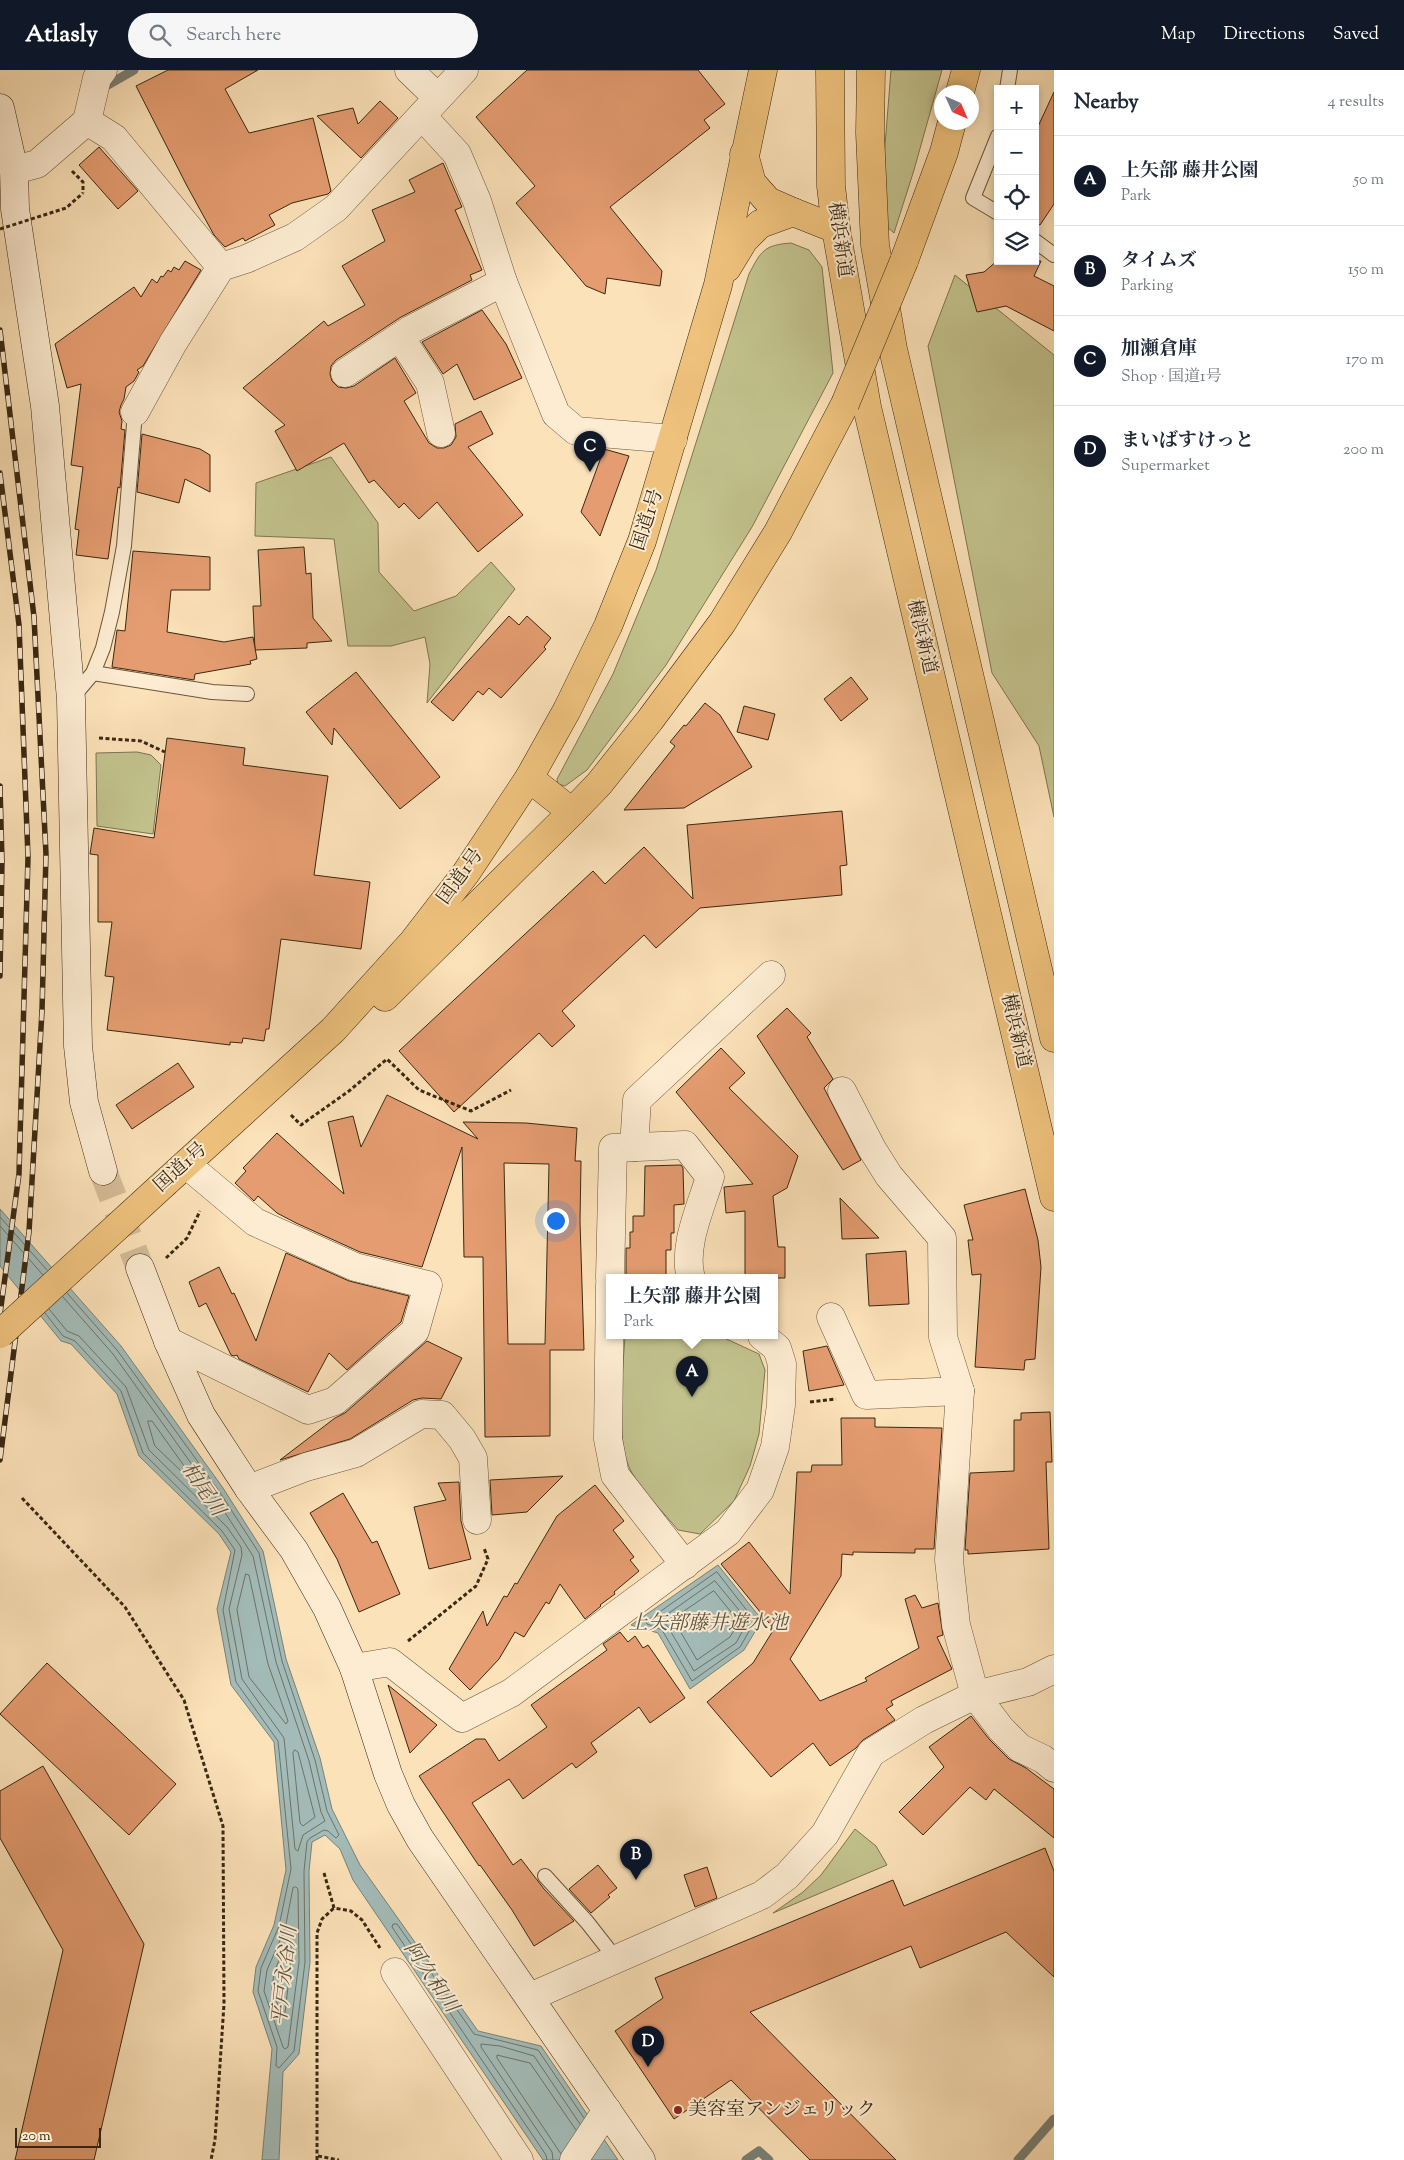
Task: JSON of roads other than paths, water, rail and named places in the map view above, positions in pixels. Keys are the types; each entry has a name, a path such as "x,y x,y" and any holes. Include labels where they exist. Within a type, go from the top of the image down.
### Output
{"highway":[{"path":"718,285 762,70"},
{"name":"横浜新道","path":"830,70 831,186 836,230 867,407 1054,1197"},
{"name":"横浜新道","path":"871,70 870,133 875,245 893,349 1054,1038"},
{"path":"962,85 966,70"},
{"path":"333,1030 360,1022 599,784 650,720 722,623 778,532 844,404 904,261 944,152 950,130"},
{"path":"744,152 752,183 768,201 836,230"},
{"path":"718,285 744,240 760,224 793,212"},
{"name":"国道1号","path":"0,1334 333,1030 412,943 466,873 529,778 567,710 608,626 642,541 718,285"},
{"path":"529,778 572,812"}],"street":[{"path":"14,170 37,164 87,121 97,78 103,70"},
{"path":"409,70 457,154 477,201 504,282 556,414 576,431 673,439"},
{"path":"134,412 173,343 221,267 246,259 294,237 336,208 464,70"},
{"path":"0,108 14,170 15,209 49,444 72,699 78,1046 84,1102 103,1171"},
{"path":"87,121 114,138 221,267"},
{"path":"345,373 400,337 504,282"},
{"path":"400,337 430,383 441,433"},
{"path":"634,1147 637,1100 771,975"},
{"path":"842,1091 872,1149 889,1176 942,1238 943,1337 960,1391 949,1560 956,1625 976,1696 1001,1729 1020,1748 1043,1759 1054,1768"},
{"path":"610,1274 613,1148 685,1145 710,1177 692,1239 688,1267 690,1274"},
{"path":"168,1341 308,1410 335,1401 415,1331 428,1285 355,1267 255,1222 186,1164"},
{"path":"152,1264 168,1341 201,1415 249,1489 294,1550 327,1608 354,1668 388,1774 401,1805 420,1839 530,1997 603,2116 641,2160"},
{"path":"831,1317 866,1396 960,1391"},
{"path":"609,1339 608,1439 615,1475 685,1565"},
{"path":"354,1668 390,1662 462,1718 511,1693 728,1532 760,1490 775,1447 781,1405 782,1364 777,1348 766,1339"},
{"path":"249,1489 306,1467 356,1453 421,1414 442,1415 462,1439 473,1458 477,1520"},
{"path":"530,1997 762,1895 788,1876 825,1834 871,1753 924,1720 976,1696 1028,1682 1054,1670"},
{"path":"395,1972 519,2160"},
{"path":"574,2160 603,2116"}],"lane":[{"path":"1008,85 1010,70"},
{"path":"994,146 973,198 994,211"},
{"path":"1039,244 1054,255"},
{"path":"72,699 93,674 103,648 112,612 124,546 134,412"},
{"path":"93,674 212,692 247,694"},
{"path":"545,1876 587,1922 616,1959"}],"water":[{"path":"0,1209 121,1346 223,1488 263,1551 286,1659 320,1758 332,1809 360,1865 478,2031 541,2046 618,2160 543,2160 353,1880 340,1849 325,1835 312,1842 309,1871 310,1962 299,2054 283,2072 279,2160 262,2160 272,2049 253,1992 256,1967 274,1925 286,1870 274,1742 231,1685 217,1609 231,1552 219,1534 139,1456 117,1394 71,1344 61,1341 0,1266"},
{"name":"上矢部藤井遊水池","path":"718,1565 762,1620 744,1650 690,1689 658,1633 631,1625"}],"waterway":[{"path":"106,86 134,70"},
{"path":"1018,2160 1054,2119"},
{"path":"746,2160 759,2151 769,2160"}],"tunnel":[{"path":"103,1171 140,1268"}],"railway":[{"path":"0,330 34,617 46,854 42,1011 29,1232 0,1460"},
{"path":"0,473 19,625 28,857 19,1174 0,1314"},
{"path":"0,786 2,861 0,976"}],"place":[{"name":"加瀬倉庫","path":"590,472"},
{"name":"上矢部 藤井公園","path":"692,1397"},
{"name":"タイムズ","path":"636,1880"},
{"name":"まいばすけっと","path":"648,2067"},
{"name":"美容室アンジェリック","path":"678,2110"}],"water label":[{"name":"柏尾川","path":"202,1490"},
{"name":"平戸永谷川","path":"286,1976"},
{"name":"阿久和川","path":"430,1978"}]}
